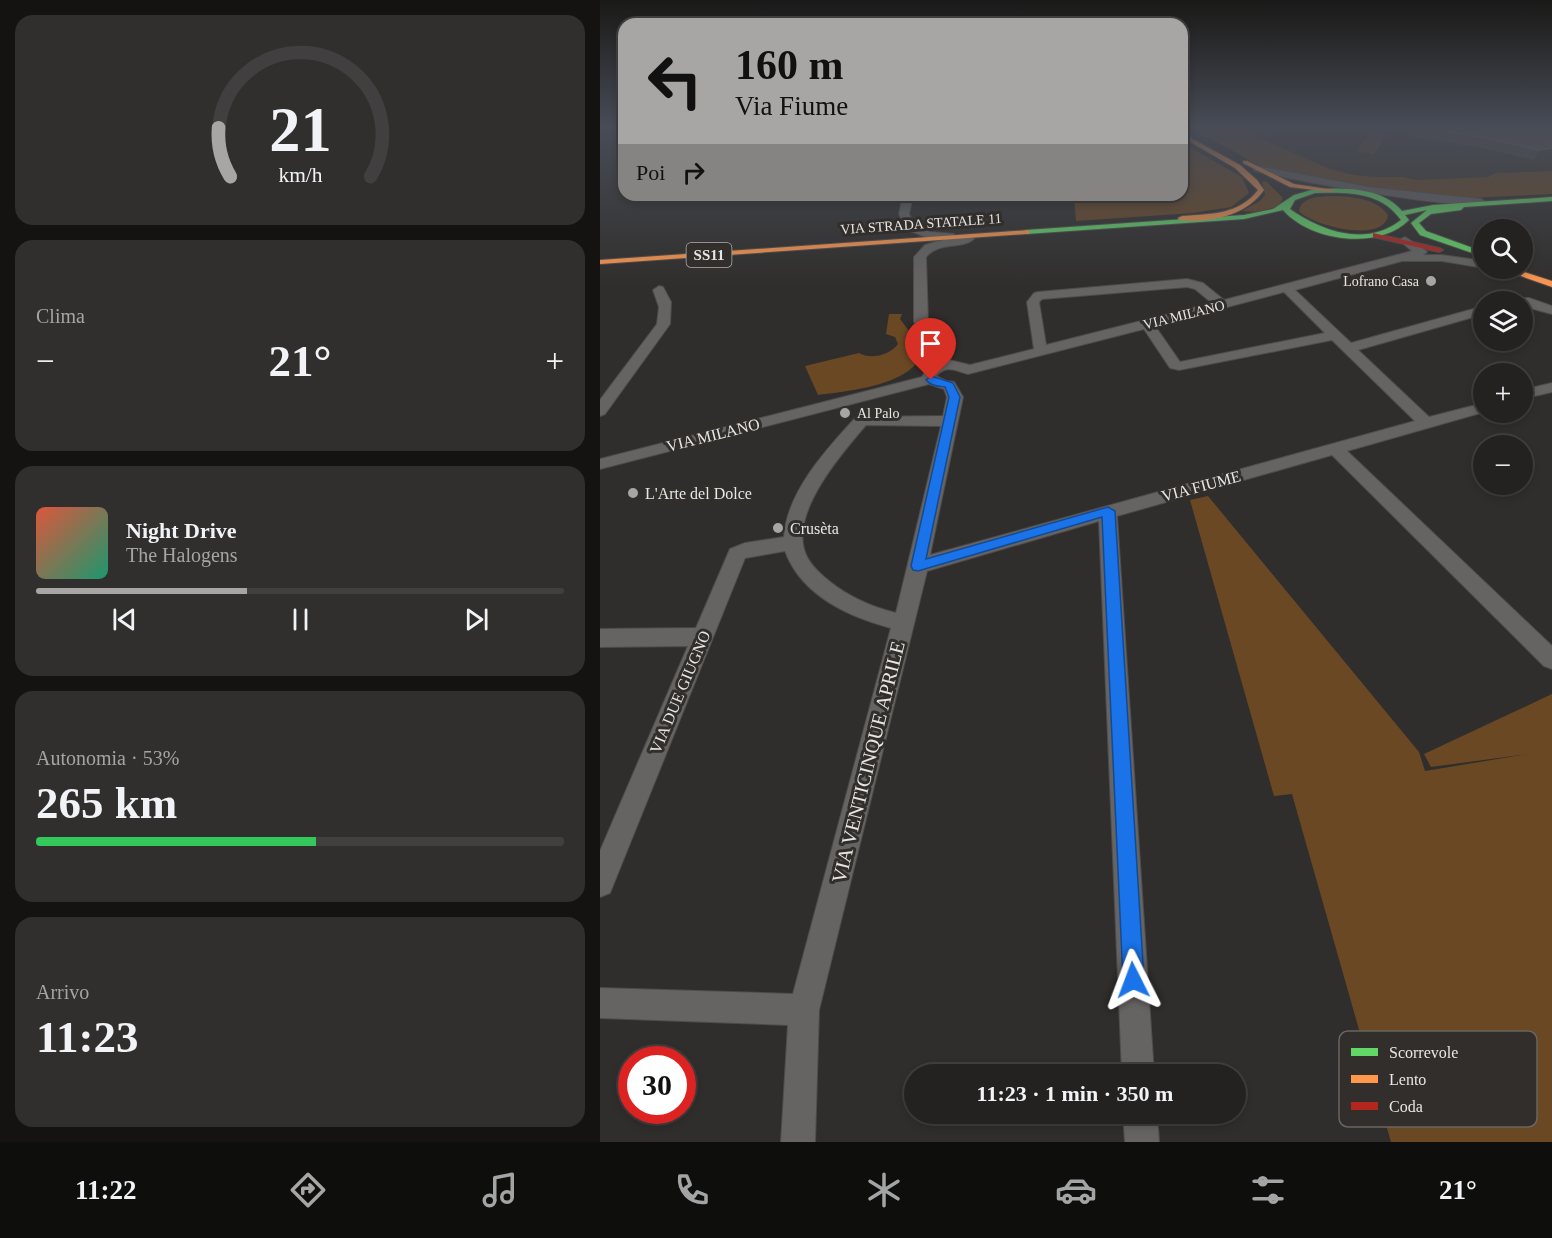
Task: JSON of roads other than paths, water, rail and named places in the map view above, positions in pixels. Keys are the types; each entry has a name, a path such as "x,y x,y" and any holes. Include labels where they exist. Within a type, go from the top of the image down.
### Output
{"main road":[{"path":"1152,224 1245,208 1260,196 1261,190 1256,181"},
{"path":"1271,181 1284,189 1288,202 1286,210 1293,218 1305,225"},
{"path":"1283,181 1292,186 1360,193 1387,201 1456,205"},
{"name":"VIA STRADA STATALE 11","path":"600,262 1244,217 1275,211 1302,193 1331,190"},
{"path":"1473,252 1423,233 1415,223 1417,219 1420,215 1435,211 1552,199"},
{"path":"1387,201 1422,238 1473,253"},
{"path":"1376,235 1387,233 1419,209 1516,202"},
{"name":"VIA STRADA STATALE 11","path":"1244,217 1278,219 1339,234 1376,235"},
{"path":"1376,235 1405,240 1473,261"},
{"path":"1533,274 1552,278"},
{"path":"1533,278 1552,284"}],"street":[{"path":"1315,181 1413,197 1493,203"},
{"path":"907,201 904,214 910,227 928,235 981,236"},
{"path":"819,247 894,239 902,236 910,227"},
{"path":"920,257 922,252 930,247 981,236"},
{"path":"1400,259 1420,252 1405,240"},
{"path":"819,247 900,246 917,251 920,257 921,322 944,364 932,370 929,376 931,380"},
{"name":"VIA MILANO","path":"944,364 959,364 968,370 1400,259 1442,258 1473,262"},
{"path":"1043,351 1039,346 1033,302 1038,296 1187,283 1198,286 1222,305"},
{"path":"1287,288 1426,423"},
{"path":"600,411 663,324 664,296 660,290"},
{"path":"1533,303 1552,310"},
{"path":"1348,348 1473,313"},
{"path":"1147,324 1175,365 1179,366 1334,335"},
{"name":"VIA MILANO","path":"600,464 931,380 949,385 965,379 968,370"},
{"name":"VIA VENTICINQUE APRILE","path":"798,1142 804,1010 918,566 955,397 949,385"},
{"path":"1533,393 1552,387"},
{"name":"VIA FIUME","path":"918,566 1473,410"},
{"path":"904,624 868,614 827,590 809,575 798,558 793,543 795,520 818,475 862,420 950,421"},
{"path":"1335,449 1552,660"},
{"path":"1108,511 1137,1064"},
{"name":"VIA DUE GIUGNO","path":"600,883 737,554 745,550 793,543"},
{"path":"600,638 703,637"},
{"path":"600,1004 804,1010"},
{"path":"1141,1124 1142,1142"}],"place":[{"name":"Lofrano Casa","path":"1431,281"},
{"name":"Al Palo","path":"845,413"},
{"name":"L'Arte del Dolce","path":"633,493"},
{"name":"Crusèta","path":"778,528"}]}
